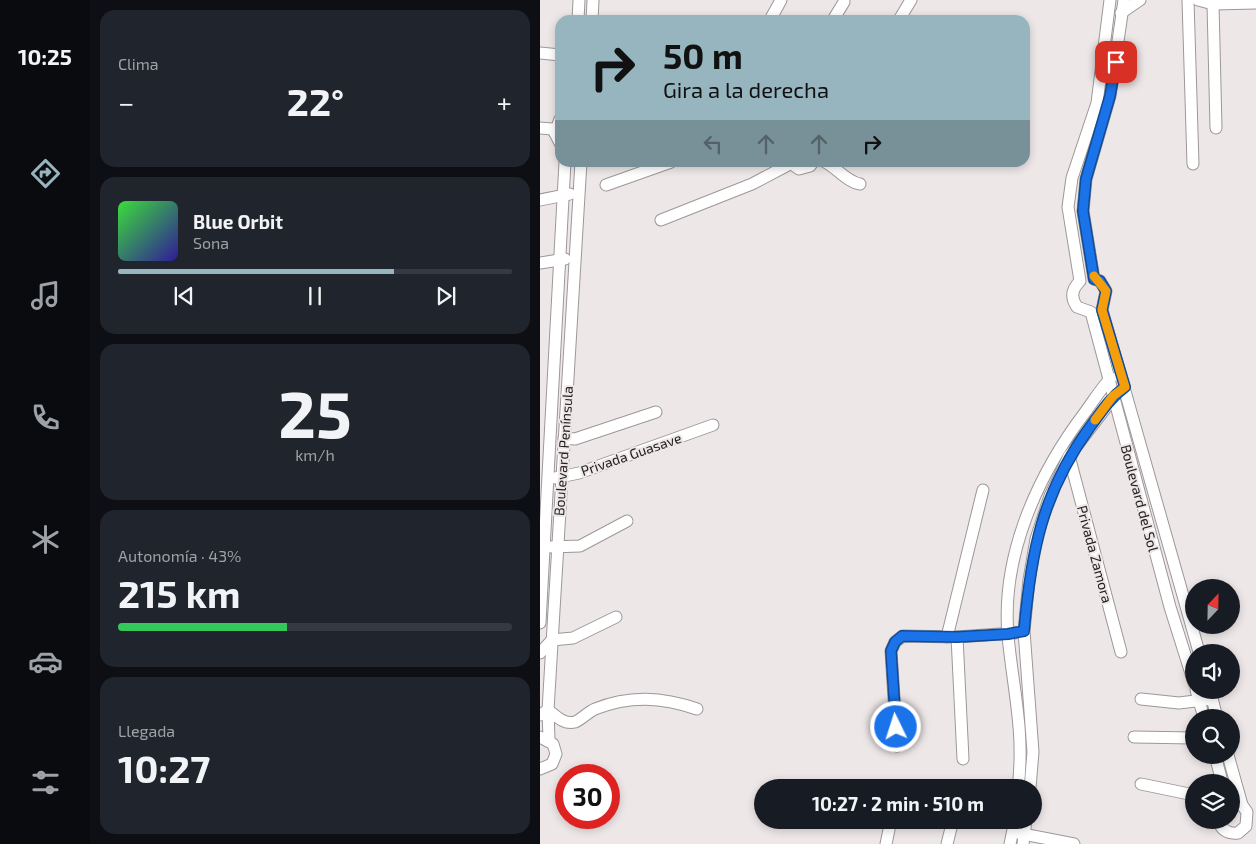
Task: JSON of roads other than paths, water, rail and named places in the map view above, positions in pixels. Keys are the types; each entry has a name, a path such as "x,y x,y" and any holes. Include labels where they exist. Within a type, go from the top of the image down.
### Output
{"street":[{"path":"578,15 579,0"},
{"path":"592,15 593,0"},
{"path":"773,15 781,0"},
{"path":"902,15 911,0"},
{"path":"1110,0 1110,14 1097,103 1072,178 1068,208 1080,281 1073,292 1074,302 1081,310 1096,311 1106,291 1100,281 1094,279 1083,211 1086,179 1110,96 1124,12 1124,0"},
{"path":"1110,14 1124,12 1140,0"},
{"path":"1188,0 1193,164"},
{"path":"1198,0 1213,4 1256,2"},
{"path":"837,15 844,2"},
{"path":"1213,4 1216,128"},
{"path":"540,53 555,55"},
{"path":"540,128 552,129 555,134"},
{"name":"Boulevard Península","path":"540,623 541,575 544,547 543,504 548,479 565,167"},
{"name":"Boulevard Península","path":"540,769 547,767 554,759 555,749 544,739 544,713 552,640 581,167"},
{"path":"606,185 657,167"},
{"path":"661,220 752,184 783,167"},
{"path":"793,167 806,167"},
{"path":"833,167 853,183 860,184"},
{"path":"540,200 579,192"},
{"path":"540,263 575,257"},
{"name":"Boulevard del Sol","path":"1096,311 1120,370 1197,644"},
{"name":"Boulevard del Sol","path":"1096,311 1113,396 1170,607 1185,654"},
{"path":"1019,779 1022,757 1018,700 1008,634 1010,579 1020,530 1063,441 1109,380 1120,370"},
{"path":"1031,779 1033,752 1024,631 1029,580 1036,539 1050,496 1069,456 1113,396 1125,387"},
{"path":"564,438 575,439 656,412"},
{"name":"Privada Guasave","path":"548,479 579,473 713,425"},
{"name":"Privada Zamora","path":"1069,456 1121,652"},
{"path":"543,504 561,490"},
{"path":"963,759 952,637 983,490"},
{"path":"544,547 580,546 627,521"},
{"path":"541,575 556,563"},
{"path":"540,654 552,640 573,638 616,617"},
{"path":"897,746 891,651 895,642 902,636 952,637 1008,634 1024,631"},
{"path":"544,713 563,722 575,722 591,711 612,702 631,699 666,700 697,710"},
{"path":"1141,699 1200,702 1205,699"},
{"path":"1199,699 1202,709"},
{"path":"1134,737 1185,738"},
{"path":"1227,838 1243,830 1248,822 1231,764"},
{"path":"1140,784 1185,794"},
{"path":"886,844 889,829"},
{"path":"947,844 951,829"},
{"path":"1010,844 1019,832 1074,844"}]}
